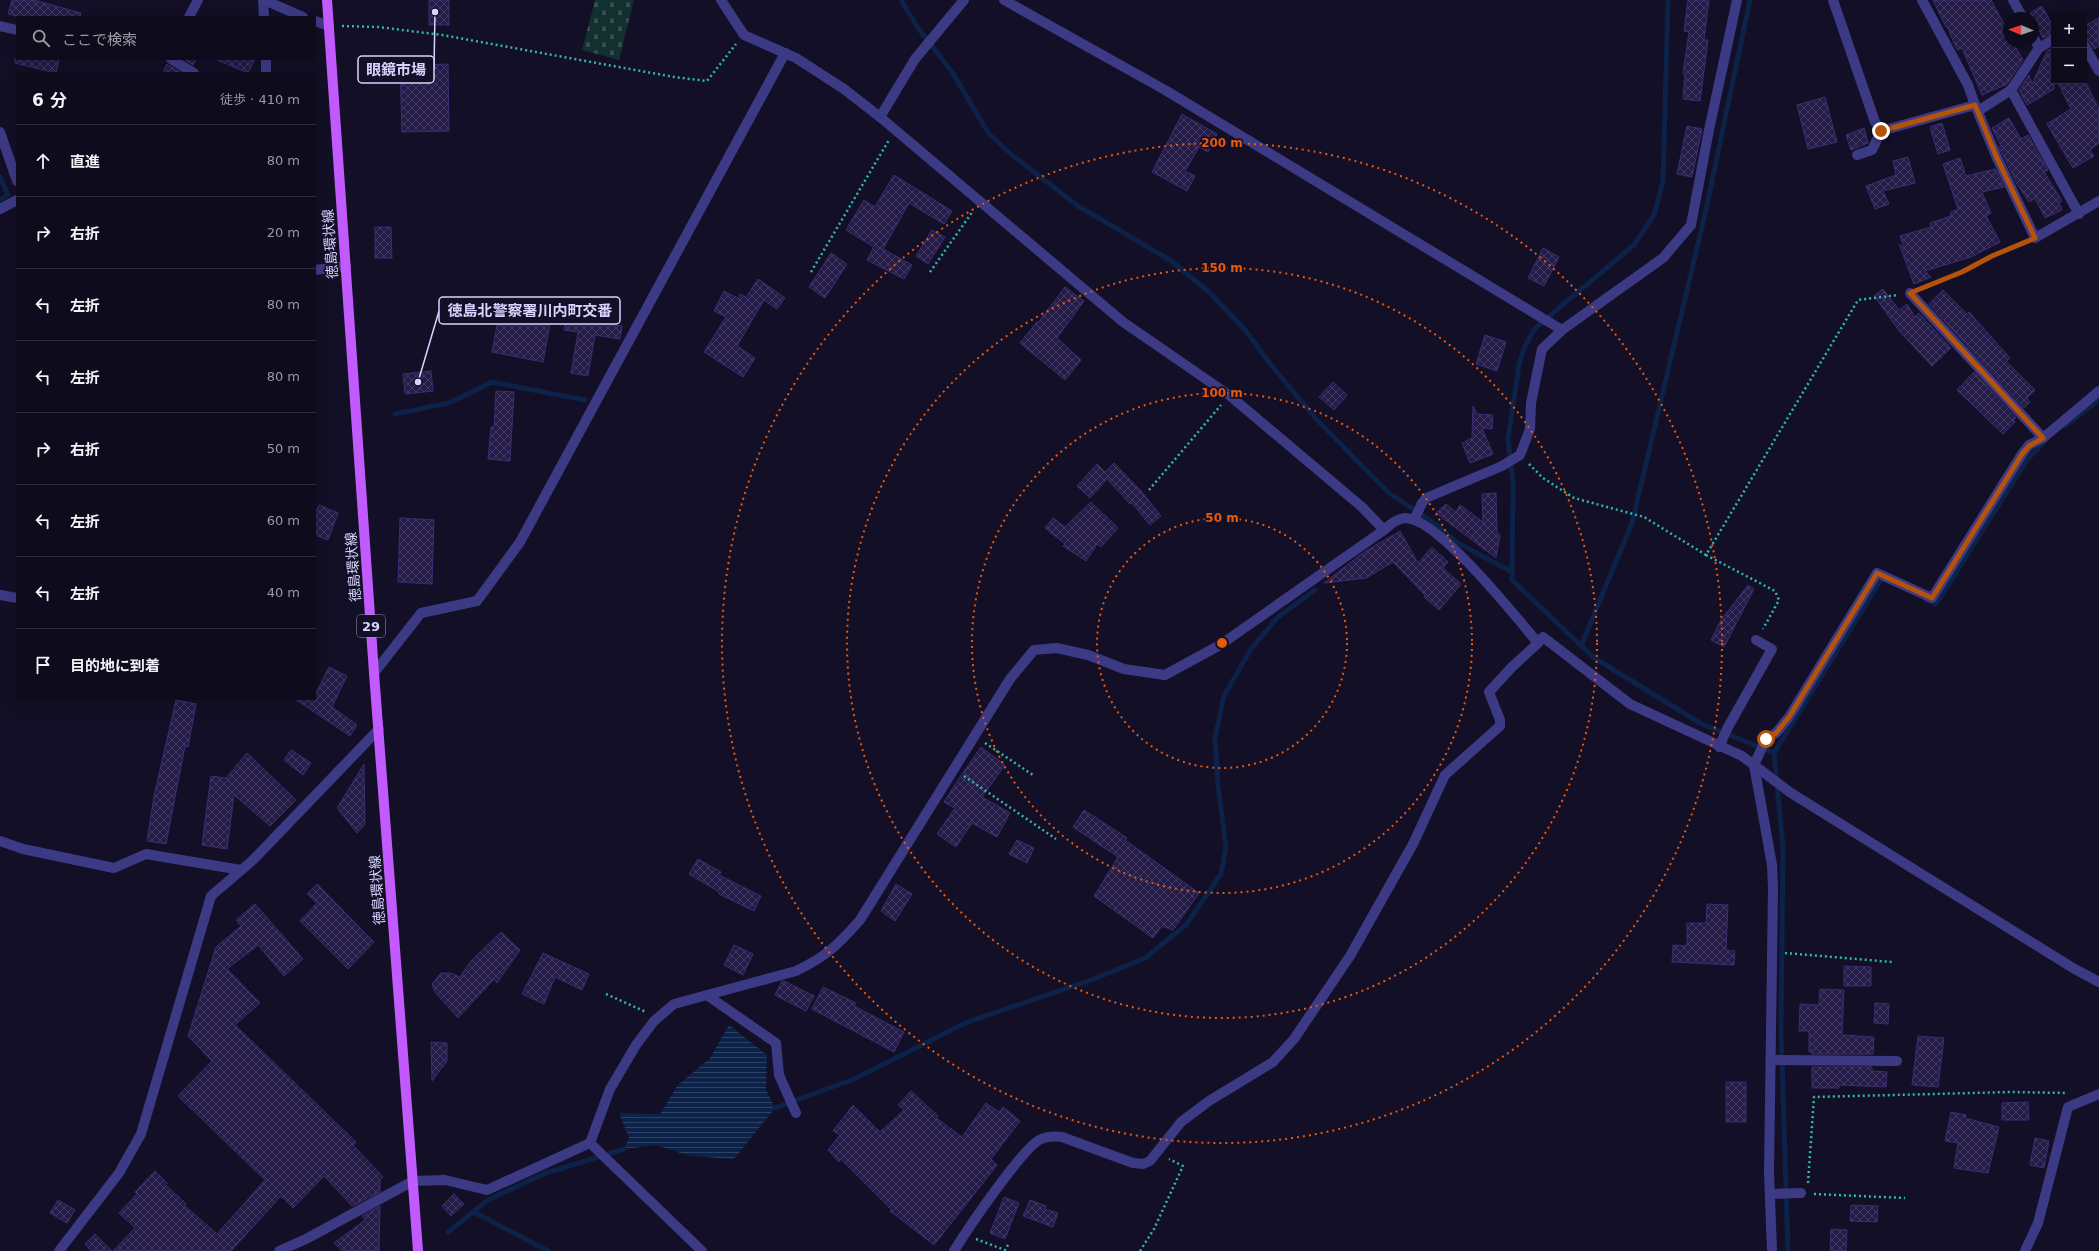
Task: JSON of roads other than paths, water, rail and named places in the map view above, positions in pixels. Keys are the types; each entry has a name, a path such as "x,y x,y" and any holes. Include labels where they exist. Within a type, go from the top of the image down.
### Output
{"main road":[{"name":"徳島環状線","path":"327,0 374,673 418,1251"}],"street":[{"path":"189,16 198,0"},
{"path":"264,16 263,0 301,16"},
{"path":"721,0 744,35 796,58 844,89 880,116 1123,322 1229,395 1362,507 1384,530"},
{"path":"880,116 915,59 964,0"},
{"path":"1004,0 1165,90 1562,330"},
{"path":"1415,517 1426,498 1502,466 1517,457 1530,428 1530,403 1542,349 1562,330 1663,258 1691,225 1709,130 1737,0"},
{"path":"1833,0 1874,122 1881,131"},
{"path":"1922,0 1968,85 1997,158 2035,238 2079,214 2099,201"},
{"path":"2013,0 2020,12"},
{"path":"316,21 329,26"},
{"path":"0,26 16,30"},
{"path":"1881,131 1976,108 2011,90 2039,48 2051,41"},
{"path":"2086,48 2099,71"},
{"path":"374,673 421,613 477,601 520,542 785,53"},
{"path":"174,60 192,72"},
{"path":"266,60 266,72"},
{"path":"2011,90 2079,214"},
{"path":"1857,155 1872,150 1881,131"},
{"path":"0,132 16,178"},
{"path":"0,209 16,201"},
{"path":"316,270 346,266"},
{"path":"1910,293 2043,438"},
{"path":"1772,1251 1770,1194 1773,888 1772,865 1755,761 1766,739 1776,733 1789,717 1877,573 1932,598 2022,454 2029,446 2043,438 2099,391"},
{"path":"279,1251 306,1239 413,1182 445,1180 486,1190 590,1143 610,1089 636,1045 658,1017 674,1004 796,971 815,962 834,949 860,920 1010,679 1034,650 1057,648 1088,655 1124,670 1165,675 1220,645 1384,530 1394,520 1415,517 1480,573 1538,643"},
{"path":"0,595 16,598"},
{"path":"954,1251 1002,1182 1040,1140 1050,1136 1062,1137 1133,1163 1143,1164 1150,1161 1181,1122 1208,1101 1273,1062 1302,1029 1350,956 1413,844 1445,775 1500,726 1500,720 1489,692 1543,637 1630,704 1721,744 1742,756 1755,761 1769,777 1782,786 2066,964 2099,982"},
{"path":"1721,744 1727,730 1772,649 1756,640"},
{"path":"59,1251 119,1173 141,1134 211,896 253,860 379,729"},
{"path":"0,841 23,849 114,868 146,854 241,870"},
{"path":"708,996 776,1043 779,1074 796,1113"},
{"path":"1771,1060 1897,1061"},
{"path":"2025,1251 2038,1223 2068,1107 2099,1094"},
{"path":"590,1143 702,1251"},
{"path":"1770,1194 1804,1194"}],"water":[{"path":"729,1025 767,1055 766,1090 775,1108 734,1159 690,1156 656,1145 624,1149 629,1138 619,1113 660,1114 677,1086 710,1058"}],"waterway":[{"path":"901,0 918,28 952,72 989,134 1012,155 1078,206 1170,260 1209,292 1246,331 1271,365 1317,420 1389,493 1430,520 1458,543 1512,572"},
{"path":"1668,0 1663,181 1654,215 1634,245 1535,328 1524,348 1519,365 1508,439 1513,482 1512,580 1593,657 1700,723 1774,753 1783,847 1781,1029 1788,1251"},
{"path":"1581,646 1632,523 1705,214 1750,0"},
{"path":"0,177 8,195 0,200"},
{"path":"395,414 449,403 492,382 585,400"},
{"path":"2065,426 2099,400"},
{"path":"1927,600 1936,604 2027,460 2044,442"},
{"path":"1774,753 1882,578 1885,580"},
{"path":"775,1108 854,1079 965,1023 1094,979 1145,958 1186,925 1221,874 1226,847 1218,786 1215,738 1224,696 1251,649 1278,617 1315,590"},
{"path":"448,1232 488,1200 543,1174 624,1149"},
{"path":"474,1212 548,1251"}],"place":[{"name":"眼鏡市場","path":"435,12"},
{"name":"徳島北警察署川内町交番","path":"418,382"}]}
